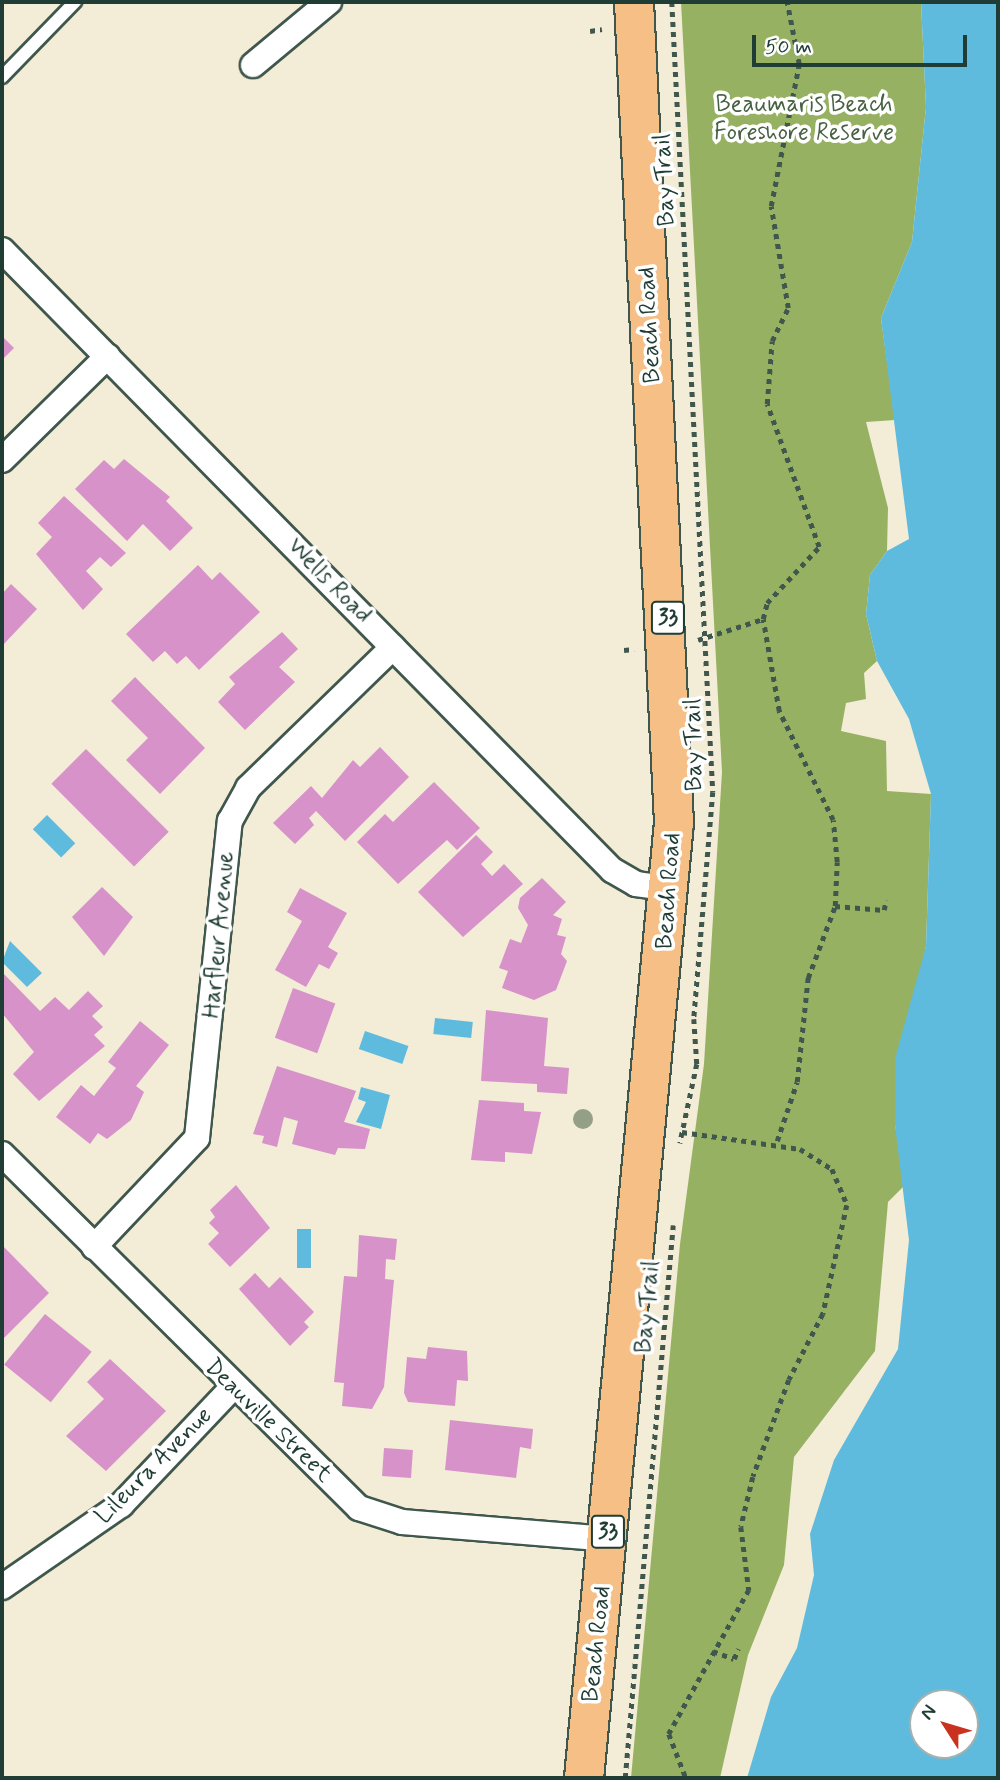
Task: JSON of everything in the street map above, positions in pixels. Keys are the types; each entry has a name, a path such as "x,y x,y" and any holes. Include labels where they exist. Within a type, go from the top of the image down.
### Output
{"main road":[{"name":"Beach Road","path":"584,1778 670,889 673,722 635,2"}],"street":[{"path":"253,65 322,3"},
{"name":"Wells Road","path":"2,250 612,870 636,884 670,889"},
{"path":"2,460 108,356"},
{"name":"Harfleur Avenue","path":"94,1247 197,1138 230,821 248,788 393,647"},
{"name":"Deauville Street","path":"2,1154 345,1496 376,1517 607,1539"},
{"name":"Lileura Avenue","path":"2,1587 121,1505 233,1387"}],"lane":[{"path":"2,77 75,2"}],"path":[{"name":"Bay Trail","path":"672,2 708,638 713,792 694,1010 696,1064 679,1154"},
{"path":"777,1141 802,1055 808,978 835,906 833,820 779,711 763,619 767,603 819,547 767,404 772,341 788,308 771,206 799,64 787,2"},
{"path":"708,638 763,619"},
{"path":"835,906 884,910 886,900"},
{"path":"682,1132 777,1141 832,1169 847,1205 846,1225 823,1314 789,1380 753,1477 741,1527 748,1590 669,1734 685,1778"},
{"name":"Bay Trail","path":"625,1778 674,1209"},
{"path":"713,1651 734,1659 738,1649"}],"green space":[{"name":"Beaumaris Beach Foreshore Reserve","path":"681,2 921,2 926,107 912,242 881,318 895,420 866,422 888,508 887,551 870,575 866,614 877,661 864,673 866,699 846,703 841,731 886,741 887,791 931,794 926,946 895,1125 906,1184 888,1202 875,1351 794,1457 784,1565 748,1655 720,1778 631,1778 680,1244 704,1064 722,772"}],"water":[{"path":"921,2 998,2 998,1778 747,1778 771,1697 797,1648 814,1575 810,1534 834,1460 898,1349 909,1240 895,1125 895,1059 926,946 931,794 909,719 877,661 866,614 870,575 887,551 909,539 881,318 912,242 926,107"},
{"path":"47,815 75,843 61,857 33,829"},
{"path":"10,941 42,973 27,987 2,962"},
{"path":"435,1018 473,1022 471,1038 433,1034"},
{"path":"365,1031 408,1046 402,1064 359,1049"},
{"path":"361,1087 390,1095 381,1129 356,1122 366,1102 358,1099"},
{"path":"297,1229 311,1229 311,1268 297,1268"}],"building":[{"path":"2,336 14,348 2,360"},
{"path":"124,459 170,497 166,501 193,528 170,551 143,524 127,541 75,489 104,460 114,469"},
{"path":"64,496 126,553 111,567 100,557 86,571 103,589 83,610 36,554 52,537 38,523"},
{"path":"198,565 212,580 220,572 260,612 199,670 186,656 177,664 165,651 153,662 126,634"},
{"path":"11,584 37,609 2,646 2,594"},
{"path":"282,632 298,649 279,667 295,682 245,730 218,702 235,684 229,677"},
{"path":"135,677 205,748 160,794 126,760 148,738 111,701"},
{"path":"380,747 409,777 345,841 316,811 309,818 314,825 295,844 273,823 311,786 322,798 353,760 360,767"},
{"path":"86,749 169,832 134,866 51,784"},
{"path":"434,782 480,828 457,850 447,840 398,884 357,842 385,814 393,822"},
{"path":"476,835 493,852 481,864 492,876 504,864 523,884 463,937 418,892"},
{"path":"542,878 566,902 553,915 562,919 557,935 566,937 561,954 567,961 556,990 534,1000 502,988 508,971 499,968 510,939 521,943 528,925 518,908 520,898"},
{"path":"102,887 133,917 104,956 72,917"},
{"path":"300,888 347,913 328,947 338,953 329,969 319,964 306,987 275,970 302,921 287,912"},
{"path":"2,972 40,1011 55,997 69,1010 88,991 103,1006 92,1016 103,1027 94,1035 105,1046 39,1101 13,1074 34,1052 2,1013"},
{"path":"293,988 335,1003 317,1053 275,1038"},
{"path":"486,1010 548,1018 544,1066 569,1068 567,1094 537,1092 537,1084 481,1081"},
{"path":"140,1021 169,1045 136,1086 144,1092 131,1120 107,1139 98,1133 90,1144 56,1117 81,1085 94,1096 116,1068 108,1062"},
{"path":"277,1066 356,1091 344,1122 370,1129 365,1149 338,1148 335,1155 292,1144 298,1121 284,1117 277,1147 262,1143 264,1136 253,1134"},
{"path":"479,1100 524,1103 524,1111 541,1112 532,1154 505,1152 505,1162 471,1160"},
{"path":"236,1185 270,1228 230,1267 208,1244 219,1233 209,1223 215,1217 210,1210"},
{"path":"359,1235 397,1239 395,1260 386,1259 385,1279 394,1280 384,1387 372,1409 342,1406 344,1383 334,1382 344,1276 357,1277"},
{"path":"2,1245 49,1293 2,1340"},
{"path":"255,1273 269,1288 280,1277 314,1312 304,1322 309,1327 290,1346 239,1289"},
{"path":"45,1314 92,1352 51,1402 4,1365"},
{"path":"428,1347 467,1351 468,1381 457,1380 455,1406 408,1402 404,1393 407,1357 426,1359"},
{"path":"110,1359 166,1411 106,1471 66,1436 104,1399 87,1382"},
{"path":"450,1420 533,1429 531,1449 520,1447 516,1478 445,1470"},
{"path":"384,1448 413,1450 411,1478 382,1476"}]}
